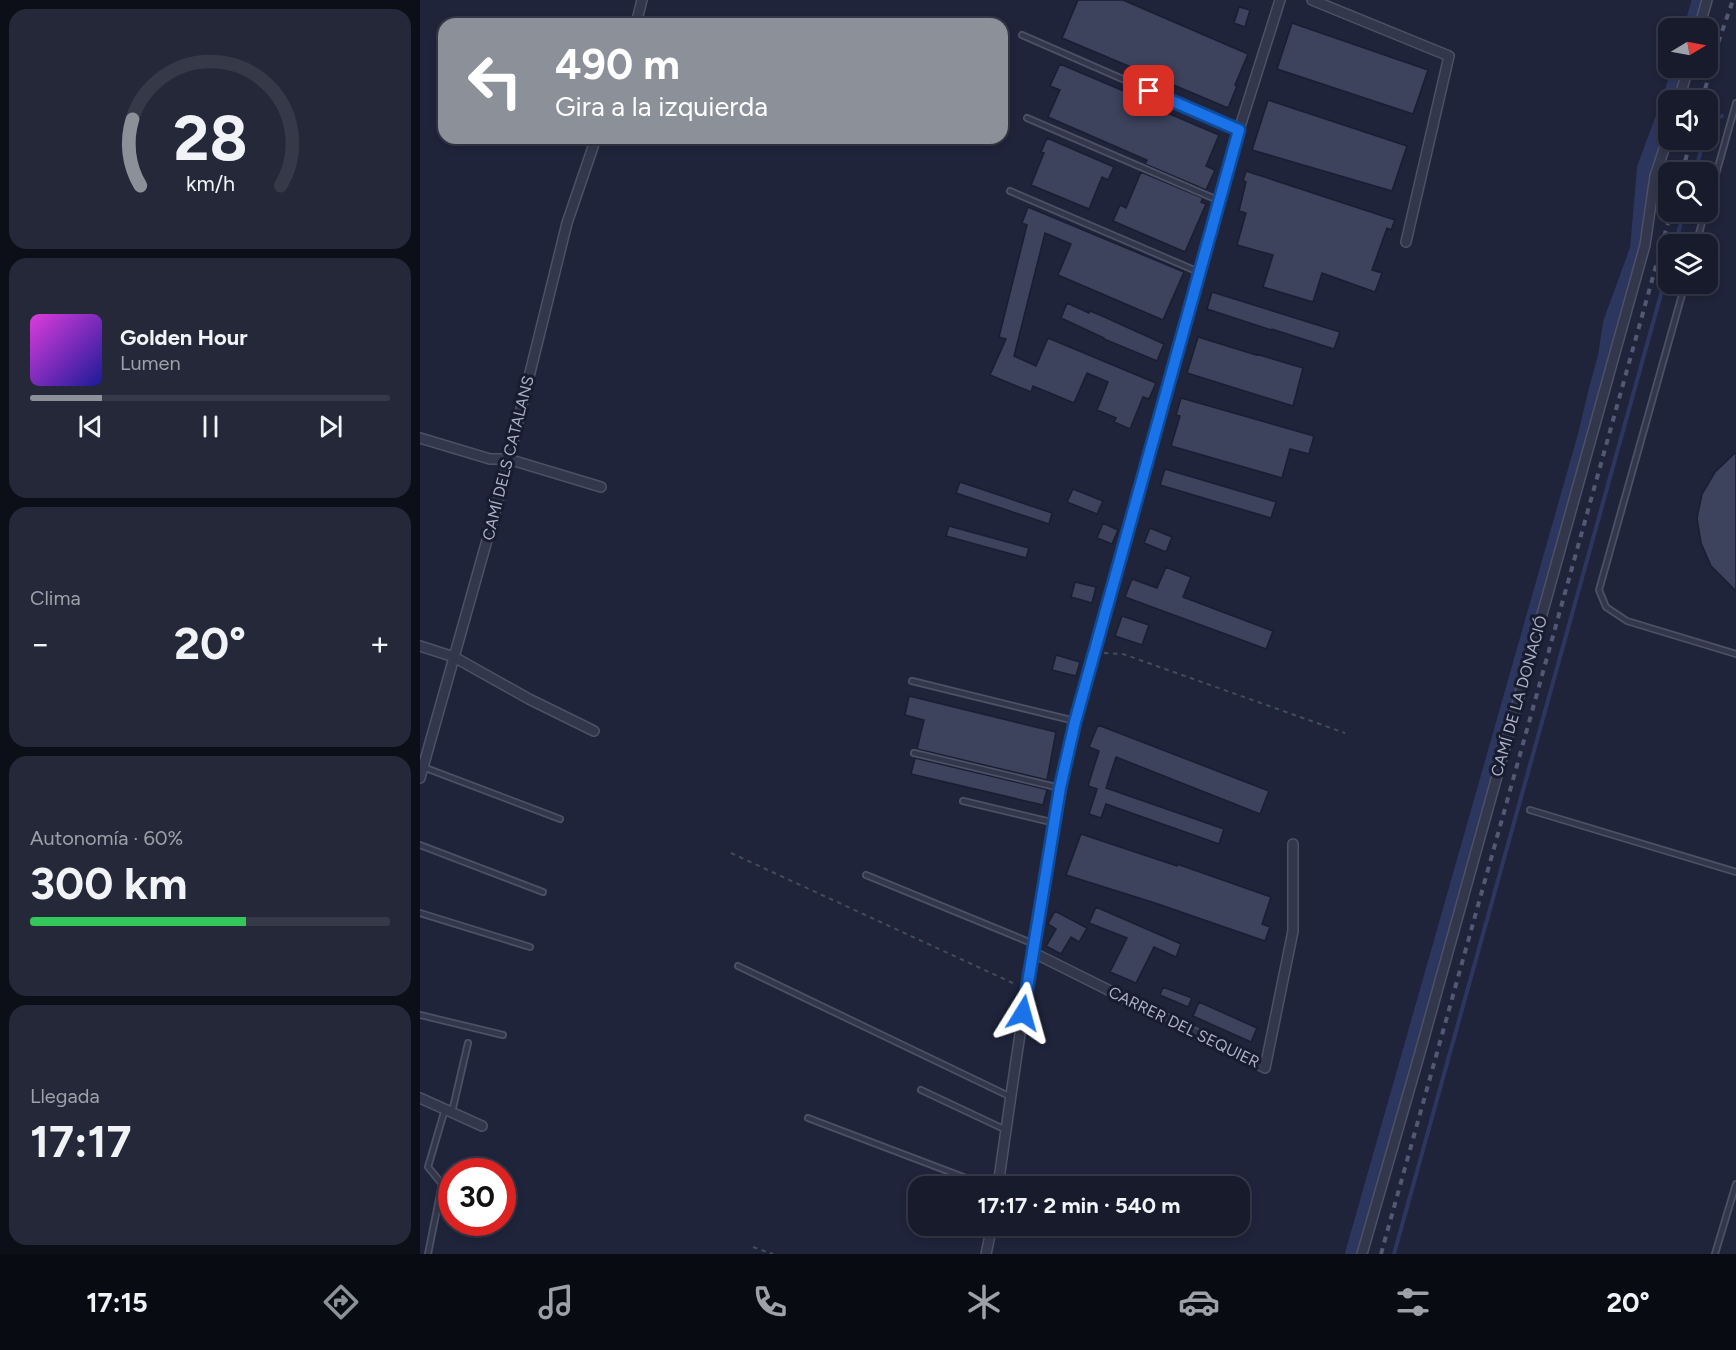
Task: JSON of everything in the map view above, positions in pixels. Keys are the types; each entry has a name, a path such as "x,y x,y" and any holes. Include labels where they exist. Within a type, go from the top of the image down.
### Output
{"street":[{"path":"638,18 642,0"},
{"path":"999,1176 1026,990 1060,788 1075,722 1239,130 1280,0"},
{"path":"1312,0 1449,57 1406,242"},
{"path":"1702,18 1707,0"},
{"name":"CAMÍ DELS CATALANS","path":"420,778 500,494 567,223 594,144"},
{"name":"CAMÍ DE LA DONACIÓ","path":"1362,1254 1645,245 1655,176 1663,150"},
{"path":"420,438 490,459 508,459 601,487"},
{"path":"420,646 454,657 529,699 594,731"},
{"name":"CARRER DEL SEQUIER","path":"1033,948 1264,1068 1293,931 1293,844"},
{"path":"420,1098 482,1126"},
{"path":"989,1253 991,1236"}],"lane":[{"path":"1022,35 1239,130"},
{"path":"1718,167 1736,102"},
{"path":"1028,118 1220,201"},
{"path":"1010,190 1201,273"},
{"path":"1682,294 1599,590 1606,607 1627,621 1736,654"},
{"path":"912,681 1075,722"},
{"path":"914,753 1060,788"},
{"path":"423,767 560,819"},
{"path":"963,801 1055,823"},
{"path":"1530,810 1736,872"},
{"path":"420,845 543,892"},
{"path":"866,875 1033,948"},
{"path":"420,913 530,947"},
{"path":"738,966 1011,1097"},
{"path":"420,1015 503,1035"},
{"path":"428,1254 442,1184 428,1167 468,1043"},
{"path":"921,1090 1006,1130"},
{"path":"808,1118 961,1176"},
{"path":"1714,1254 1736,1184"}],"path":[{"path":"1094,652 1123,654 1346,733"},
{"path":"731,853 1026,990"},
{"path":"753,1247 773,1254"}],"building":[{"path":"1078,0 1123,0 1248,54 1228,108 1062,38"},
{"path":"1239,7 1250,10 1245,27 1234,23"},
{"path":"1292,23 1428,70 1413,114 1277,69"},
{"path":"1060,64 1219,135 1206,166 1215,170 1206,190 1145,164 1147,160 1048,117 1060,90 1050,86"},
{"path":"1268,100 1407,146 1392,191 1252,150"},
{"path":"1047,138 1114,167 1108,180 1102,177 1089,209 1031,185 1044,153 1041,152"},
{"path":"1246,171 1395,220 1391,230 1387,228 1372,270 1382,273 1375,292 1322,273 1313,302 1263,287 1273,255 1237,245 1246,213 1239,211 1246,182 1243,181"},
{"path":"1141,172 1203,198 1201,202 1206,204 1185,252 1113,221 1120,205 1126,208"},
{"path":"1028,207 1184,272 1163,320 1058,275 1071,244 1045,233 1014,356 1036,366 1048,338 1156,383 1149,399 1143,397 1130,429 1114,422 1116,418 1097,410 1108,382 1087,373 1074,403 1033,386 1031,392 990,375 1006,339 999,337 1027,225 1022,223"},
{"path":"1212,292 1340,332 1334,349 1207,309"},
{"path":"1067,303 1164,344 1157,361 1061,318"},
{"path":"1198,337 1303,368 1293,406 1187,373"},
{"path":"1181,398 1314,436 1309,454 1290,449 1282,478 1171,446 1180,416 1176,415"},
{"path":"1736,452 1736,591 1711,566 1701,543 1697,518 1702,494 1715,472"},
{"path":"1165,469 1276,502 1271,518 1160,485"},
{"path":"960,482 1052,513 1049,524 956,493"},
{"path":"1073,489 1103,501 1097,514 1067,502"},
{"path":"1103,523 1118,530 1112,544 1097,538"},
{"path":"949,526 1029,548 1026,558 946,536"},
{"path":"1150,528 1172,537 1166,552 1144,543"},
{"path":"1166,567 1191,577 1183,597 1273,631 1266,649 1125,597 1132,579 1157,588"},
{"path":"1075,582 1096,587 1092,603 1071,597"},
{"path":"1122,616 1149,625 1142,645 1115,636"},
{"path":"1056,655 1080,662 1076,676 1052,670"},
{"path":"909,696 1056,732 1047,780 917,749 924,720 905,715"},
{"path":"1098,725 1269,791 1260,814 1116,757 1106,788 1224,829 1219,844 1106,804 1101,818 1089,814 1097,789 1088,786 1099,751 1089,747"},
{"path":"915,758 1045,789 1047,790 1043,805 911,774"},
{"path":"1081,834 1271,897 1262,924 1270,927 1265,941 1066,875"},
{"path":"1096,907 1181,944 1176,957 1154,947 1136,983 1110,972 1127,938 1089,923"},
{"path":"1055,911 1087,928 1079,942 1071,937 1061,954 1046,946 1056,929 1048,924"},
{"path":"1163,987 1192,998 1188,1007 1160,995"},
{"path":"1199,1002 1257,1028 1251,1042 1193,1016"}],"waterway":[{"path":"1694,18 1699,0"},
{"path":"1672,90 1676,78"},
{"path":"1718,118 1722,116"},
{"path":"1352,1254 1585,435 1605,356 1610,323 1637,249 1644,168 1658,130"},
{"path":"1698,162 1701,150"},
{"path":"1678,234 1681,222"},
{"path":"1394,1254 1661,294"}],"railway":[{"path":"1705,90 1733,0"},
{"path":"1685,162 1688,150"},
{"path":"1381,1254 1668,222"}],"route":[{"path":"1023,1013 1060,788 1075,722 1208,249 1239,130 1149,91"}]}
